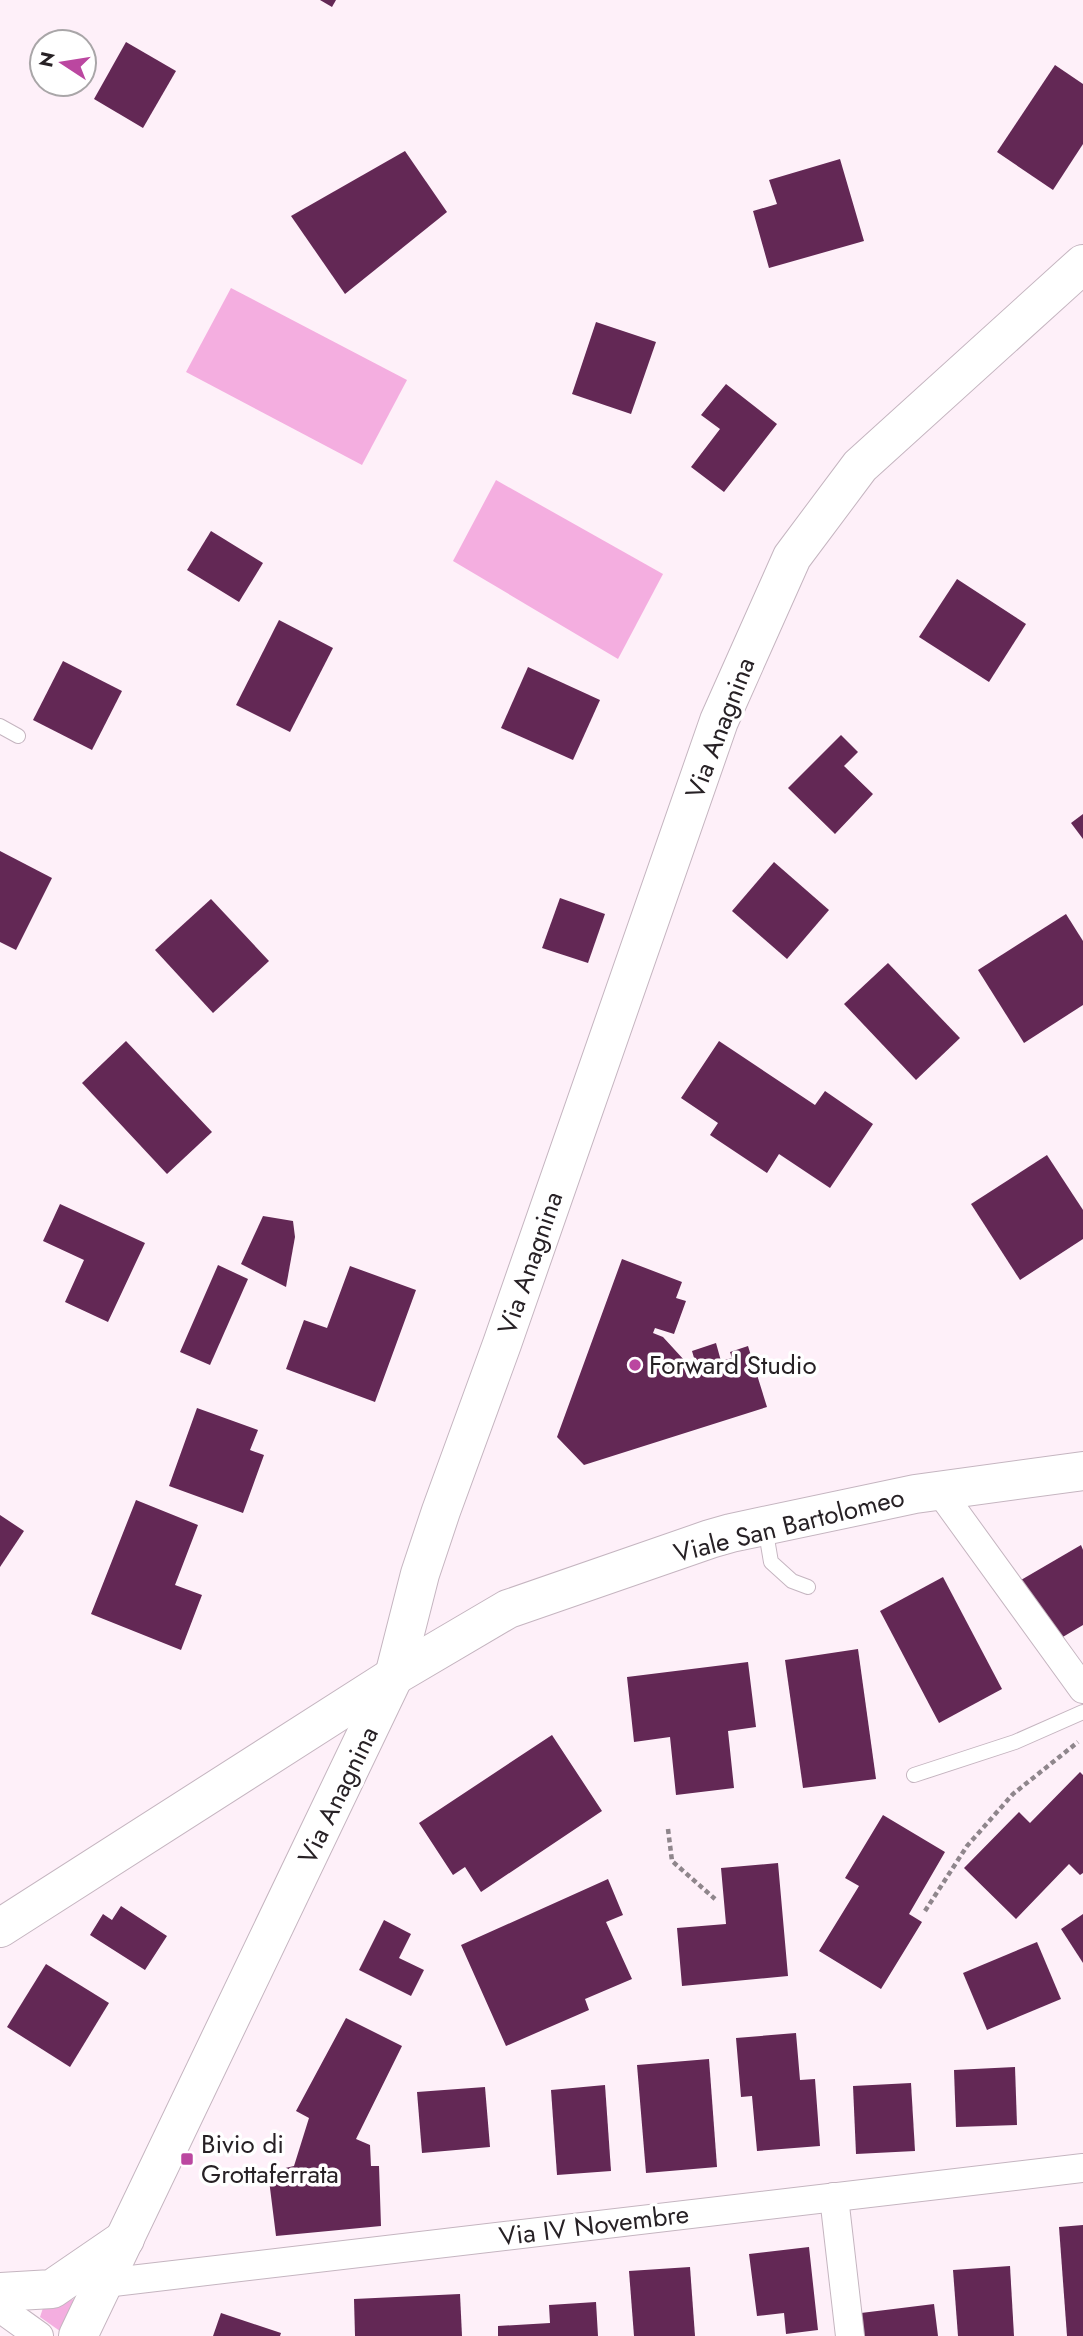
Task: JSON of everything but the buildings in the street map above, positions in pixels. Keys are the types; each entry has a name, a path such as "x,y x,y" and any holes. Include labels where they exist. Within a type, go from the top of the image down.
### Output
{"main road":[{"name":"Via Anagnina","path":"78,2336 394,1676 420,1574 441,1511 502,1344 719,721 792,557 860,467 1083,264"},
{"name":"Viale San Bartolomeo","path":"0,1928 394,1676 508,1609 710,1539 939,1490 1083,1471"},
{"path":"294,1740 308,1741 328,1754 334,1765 336,1797"},
{"path":"0,2292 52,2289 127,2237"}],"street":[{"path":"939,1490 1083,1689"},
{"name":"Via IV Novembre","path":"105,2283 1083,2168"},
{"path":"834,2197 849,2336"},
{"path":"0,2308 39,2336"}],"lane":[{"path":"0,726 18,736"},
{"path":"765,1526 771,1562 792,1581 808,1587"},
{"path":"914,1775 1015,1742 1083,1712"}],"path":[{"path":"925,1911 967,1846 1013,1794 1083,1739"},
{"path":"668,1829 672,1861 715,1899"}],"shaded area":[{"path":"231,288 407,380 362,465 186,372"},
{"path":"496,480 663,574 618,659 453,561"},
{"path":"81,2297 67,2336 40,2317 43,2308"}],"place":[{"name":"Forward Studio","path":"635,1365"},
{"name":"Bivio di Grottaferrata","path":"187,2159"}]}
